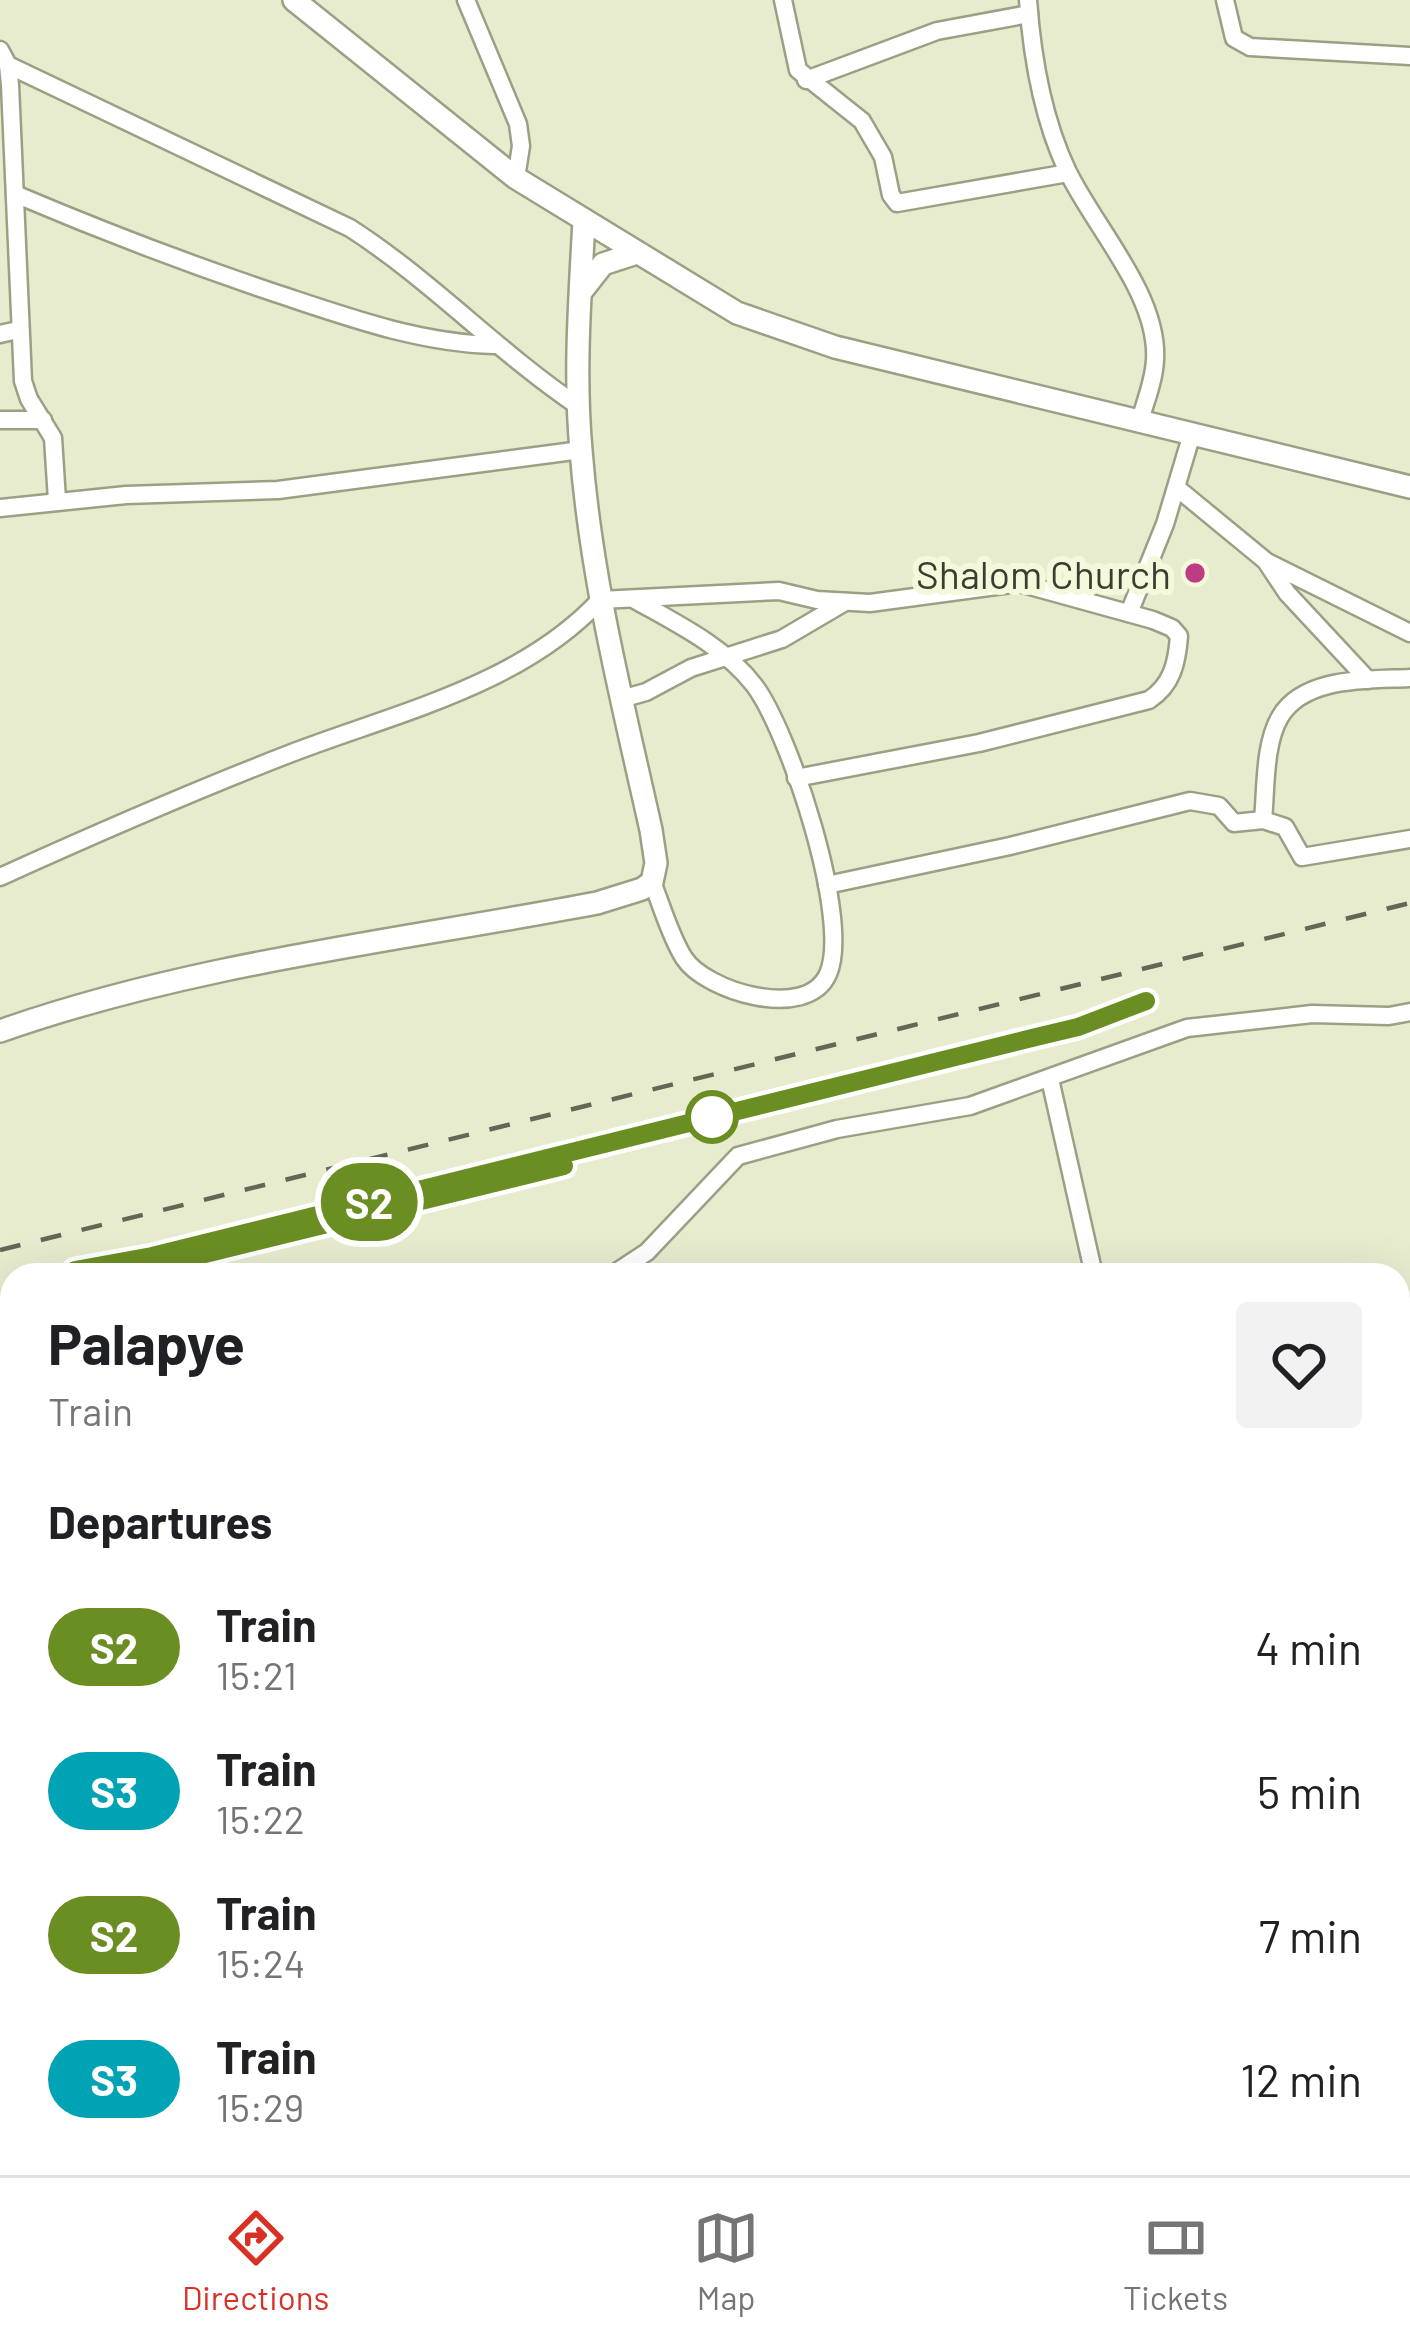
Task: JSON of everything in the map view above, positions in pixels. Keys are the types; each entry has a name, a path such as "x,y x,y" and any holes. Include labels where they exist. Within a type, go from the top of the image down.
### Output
{"street":[{"path":"293,0 516,178 715,303 758,322 836,347 1410,488"},
{"path":"466,0 518,124 521,146 516,178"},
{"path":"783,0 798,70 862,121 883,157 897,203 1068,173"},
{"path":"1225,0 1234,38 1250,47 1410,56"},
{"path":"806,80 937,31 1029,7 1051,125 1068,173 1130,278 1155,337 1155,364 1139,423"},
{"path":"4,57 15,194 9,332 29,399 53,438 57,500"},
{"path":"4,57 350,228 378,246 494,345 578,406"},
{"path":"15,194 109,234 369,324 442,341 494,345"},
{"path":"584,220 580,451 600,600 656,863 652,882 684,959 697,972 754,996 784,1001 810,995 826,980 834,924 796,778 763,699 728,659 632,598"},
{"path":"580,292 603,264 637,253"},
{"path":"0,420 44,420"},
{"path":"1130,613 1177,488 1191,436"},
{"path":"0,508 57,500 278,490 580,451"},
{"path":"1177,488 1267,562 1410,633"},
{"path":"1267,562 1287,593 1368,680"},
{"path":"0,877 289,754 443,698 538,652 572,630 600,600 779,591 817,600 870,603 1019,583 1130,613 1172,628 1179,636 1171,678 1149,700 979,742 796,778"},
{"path":"621,699 692,668 782,639 846,602"},
{"path":"1263,820 1281,714 1322,688 1410,678"},
{"path":"827,885 1190,801 1219,806 1241,825 1263,820 1285,826 1302,857 1410,839"},
{"path":"0,1031 262,960 597,903 652,882"},
{"path":"630,1263 647,1252 738,1156 837,1129 970,1106 1187,1028 1312,1013 1389,1016 1410,1012"},
{"path":"1050,1079 1091,1263"}],"railway":[{"path":"0,1250 1410,903"},
{"path":"111,1263 1078,1027 1146,1001"}],"train":[{"name":"S2","path":"119,1263 1078,1027 1146,1001"},
{"name":"S2","path":"168,1263 564,1166"}],"place":[{"name":"Shalom Church","path":"1195,573"}]}
